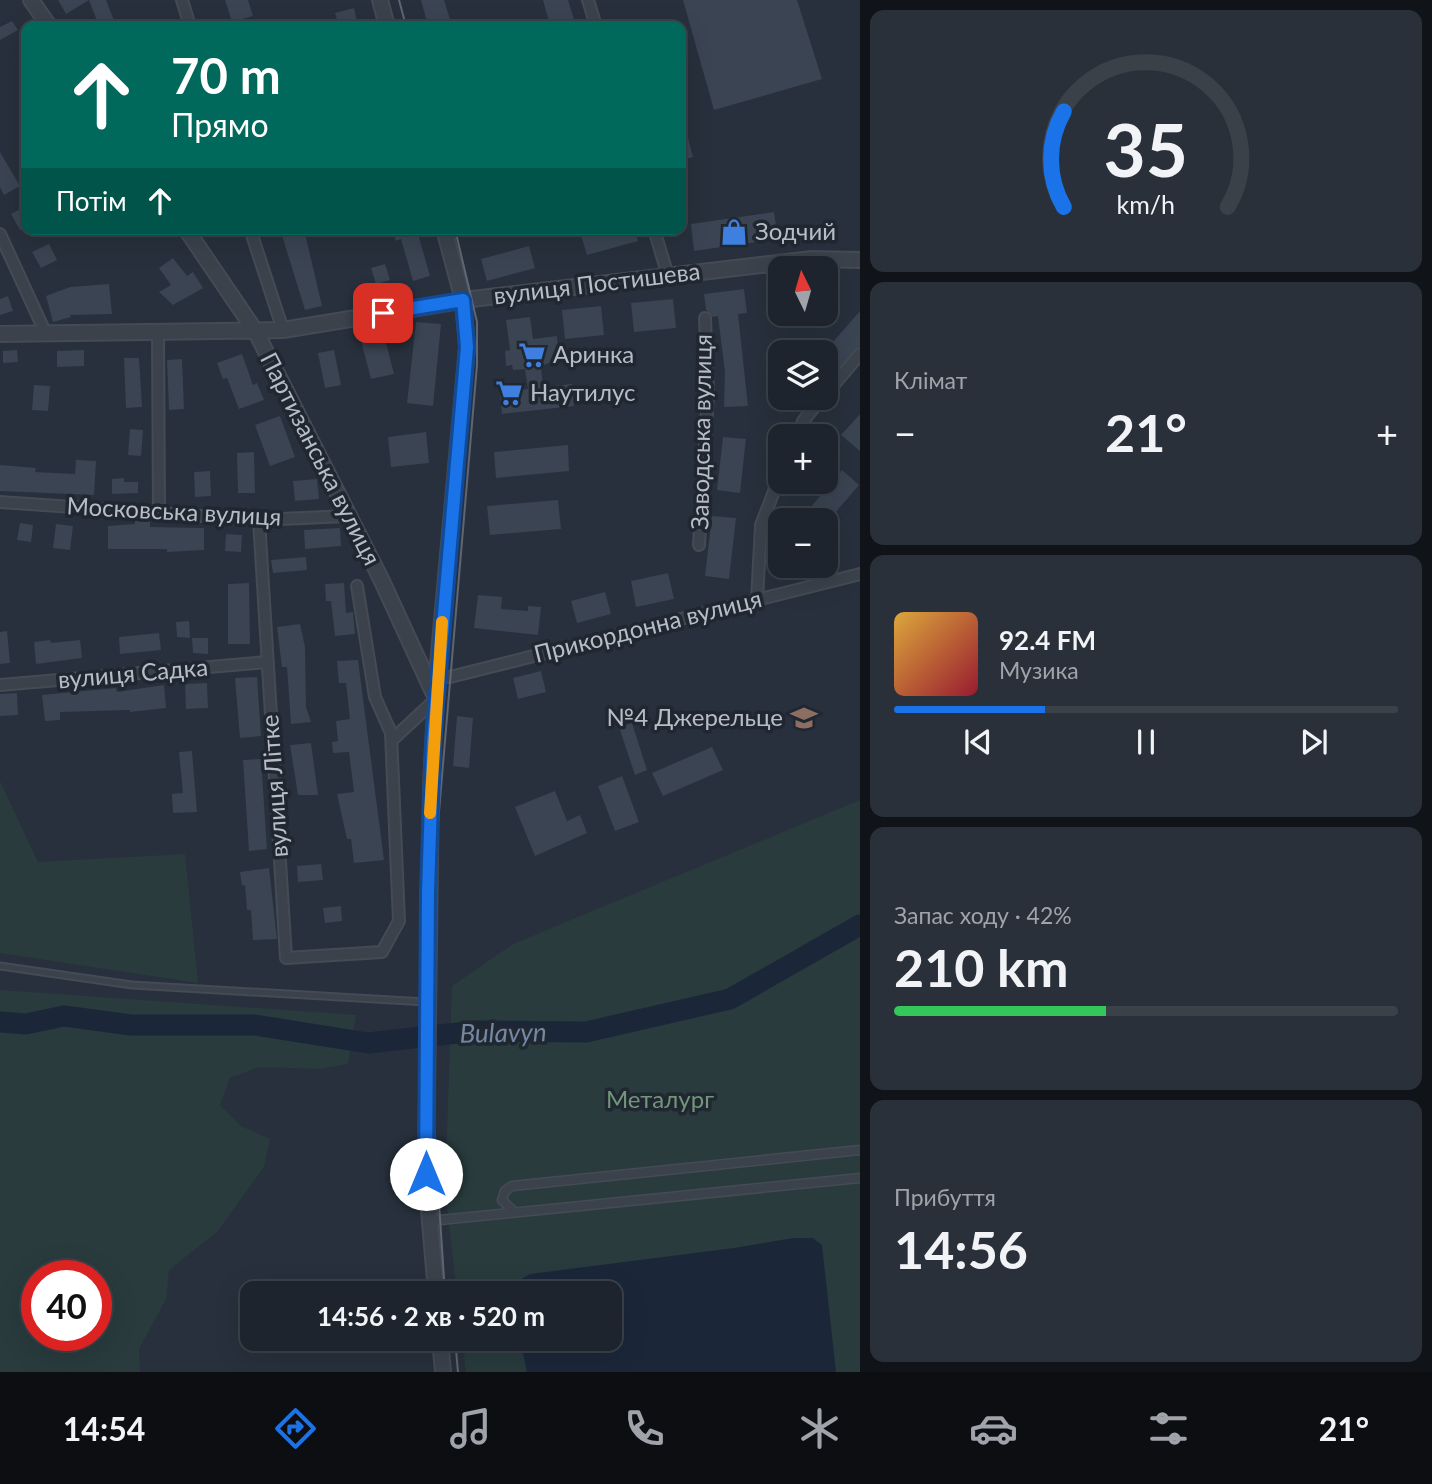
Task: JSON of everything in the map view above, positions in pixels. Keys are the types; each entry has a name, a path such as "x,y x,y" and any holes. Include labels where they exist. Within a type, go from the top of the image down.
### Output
{"street":[{"path":"31,0 46,21"},
{"path":"182,0 188,21"},
{"path":"380,0 386,21"},
{"path":"589,0 595,21"},
{"path":"0,234 46,334"},
{"name":"Партизанська вулиця","path":"190,235 256,332 418,655 435,699"},
{"path":"252,235 283,330"},
{"path":"435,1281 426,1174 426,1008 435,699 467,347 463,300 446,235"},
{"path":"656,235 668,276"},
{"name":"вулиця Постишева","path":"0,334 158,334 283,330 463,300 812,259 860,260"},
{"name":"Заводська вулиця","path":"699,545 708,394 705,318"},
{"path":"158,334 159,515"},
{"path":"838,380 860,354"},
{"path":"802,424 813,410"},
{"path":"757,600 761,525 773,494"},
{"name":"Московська вулиця","path":"0,502 259,520 347,516"},
{"name":"вулиця Літке","path":"259,520 286,957 382,952"},
{"name":"Прикордонна вулиця","path":"437,675 450,677 860,574"},
{"name":"Партизанська вулиця","path":"357,586 375,697 392,740 399,921 382,952"},
{"name":"вулиця Садка","path":"0,685 267,662"},
{"path":"392,740 435,699"},
{"path":"514,1212 502,1200 505,1191 512,1186 860,1150"},
{"path":"430,1221 860,1178"},
{"path":"441,1351 443,1372"}],"lane":[{"path":"0,966 132,985 426,1008"}],"green space":[{"path":"0,781 38,862 185,854 198,983 0,953"},
{"name":"Металург","path":"860,800 860,1372 466,1372 463,1351 622,1351 622,1281 456,1281 445,1189 452,986 513,944"},
{"path":"0,990 356,1015 348,1064 321,1069 259,1067 230,1078 220,1105 241,1126 270,1139 264,1167 217,1232 169,1270 166,1299 139,1349 140,1372 0,1372"}],"water":[{"path":"793,1238 813,1238 822,1245 836,1372 527,1372 523,1351 622,1351 622,1281 520,1281 530,1274"}],"building":[{"path":"58,0 89,0 66,14"},
{"path":"89,0 106,0 114,21 97,21"},
{"path":"225,0 248,0 253,16 232,21"},
{"path":"421,0 444,0 450,21 427,21"},
{"path":"543,0 568,0 574,21 549,21"},
{"path":"683,0 797,0 822,79 714,110"},
{"path":"354,8 357,21 337,21 335,13"},
{"path":"12,21 18,30 0,40 0,27"},
{"path":"686,131 693,157 686,159"},
{"path":"0,152 20,186 4,195 0,187"},
{"path":"21,209 21,230 20,230 11,214"},
{"name":"Зодчий","path":"774,212 778,239 694,251 691,224"},
{"path":"282,235 305,235 322,306 305,310"},
{"path":"394,235 418,235 430,276 413,281 401,239 396,241"},
{"path":"581,235 636,235 638,241 587,255"},
{"path":"49,244 57,260 41,268 32,252"},
{"path":"529,246 535,268 487,281 481,259"},
{"path":"173,258 187,276 193,272 203,288 173,305 159,292 171,285 159,268"},
{"path":"385,264 390,280 376,284 371,268"},
{"path":"109,284 112,314 70,315 71,317 53,322 46,296 70,287"},
{"path":"744,289 747,313 738,314 748,406 724,407 725,372 718,316 713,317 706,310 704,294"},
{"path":"8,296 13,311 0,315 0,299"},
{"path":"673,299 676,328 634,332 631,303"},
{"path":"601,306 604,335 565,339 562,310"},
{"path":"860,311 860,346 838,369 838,340 835,340"},
{"path":"530,317 533,339 557,336 559,359 541,366 543,387 572,384 574,406 502,414 500,392 528,389 525,369 513,370 512,365 506,366 505,351 510,350 506,320"},
{"path":"416,322 441,324 433,406 407,403"},
{"path":"382,327 394,374 371,379 359,333"},
{"path":"17,350 18,362 3,363 3,351"},
{"path":"84,350 84,366 57,367 57,351"},
{"path":"334,350 341,385 325,388 318,353"},
{"path":"242,354 253,385 257,383 264,400 239,409 227,378 223,379 217,363"},
{"path":"124,358 139,358 142,407 126,408"},
{"path":"182,359 184,409 169,410 167,360"},
{"path":"34,385 50,386 48,411 32,410"},
{"path":"860,414 860,451 841,435"},
{"path":"280,416 295,457 270,466 255,425"},
{"path":"130,429 143,430 141,456 128,455"},
{"path":"426,432 429,463 391,467 388,437"},
{"path":"723,437 746,439 740,493 717,490"},
{"path":"568,445 569,471 496,478 494,452"},
{"path":"254,452 255,493 238,493 237,453"},
{"path":"76,460 96,461 94,495 0,491 0,465 36,468 35,472 75,474"},
{"path":"842,470 859,485 838,510 810,508 822,494 838,494 838,475"},
{"path":"210,471 211,496 195,497 194,472"},
{"path":"124,478 124,482 138,482 138,493 112,494 112,479"},
{"path":"317,479 319,499 295,501 293,481"},
{"path":"558,500 561,529 490,535 487,506"},
{"path":"712,516 736,518 729,579 705,576"},
{"path":"135,521 150,521 150,527 204,528 204,550 167,552 167,549 108,549 108,526 135,524"},
{"path":"20,523 33,525 31,542 17,540"},
{"path":"56,524 73,526 70,550 53,548"},
{"path":"340,528 341,546 305,549 304,530"},
{"path":"226,534 242,535 241,552 225,551"},
{"path":"306,557 307,570 273,573 271,560"},
{"path":"668,573 674,599 636,607 631,581"},
{"path":"249,583 250,644 228,644 228,584"},
{"path":"344,583 346,613 353,612 355,634 335,636 331,601 326,601 325,584"},
{"path":"605,592 611,614 577,623 571,601"},
{"path":"478,595 502,597 501,609 528,611 528,606 541,607 538,635 474,628"},
{"path":"189,621 190,638 177,637 176,622"},
{"path":"300,624 305,647 306,707 311,722 291,724 287,667 282,667 277,627"},
{"path":"7,631 10,663 0,664 0,632"},
{"path":"159,633 161,650 120,654 119,637"},
{"path":"192,638 208,638 208,654 193,653"},
{"path":"50,640 51,643 80,640 82,658 36,664 34,642"},
{"path":"358,660 384,860 354,863 351,839 347,839 337,794 354,792 349,752 333,753 332,742 338,741 336,721 350,719 346,683 339,683 337,661"},
{"path":"541,671 546,692 518,699 513,678"},
{"path":"257,677 261,736 240,738 235,678"},
{"path":"207,683 208,708 186,709 185,684"},
{"path":"164,685 166,708 130,712 60,712 60,720 45,721 42,695 116,688 117,692"},
{"path":"17,693 18,715 0,716 0,694"},
{"path":"457,716 473,718 469,768 453,766"},
{"path":"632,723 647,770 635,775 619,727"},
{"path":"311,743 318,795 298,795 290,745"},
{"path":"712,747 723,770 663,796 652,773"},
{"path":"192,751 197,812 173,813 172,794 183,793 179,752"},
{"path":"261,759 267,849 249,851 243,760"},
{"path":"622,776 639,822 615,831 598,786"},
{"path":"555,791 567,821 580,815 587,833 535,856 515,807"},
{"path":"321,864 323,880 298,882 297,866"},
{"path":"269,868 277,939 253,940 251,910 247,910 245,885 242,886 240,872"},
{"path":"341,906 342,921 325,923 323,908"}],"waterway":[{"name":"Bulavyn","path":"0,1022 26,1024 64,1016 131,1025 255,1025 368,1043 475,1031 586,1032 730,999 860,925"}],"tram line":[{"path":"399,0 405,21"},
{"path":"444,1281 431,1084 433,882 477,365 477,322 456,235"},
{"path":"456,1351 458,1372"}],"slow traffic":[{"path":"430,813 442,622"}],"place":[{"name":"Зодчий","path":"734,232"},
{"name":"Аринка","path":"532,355"},
{"name":"Наутилус","path":"509,393"},
{"name":"№4 Джерельце","path":"804,718"}],"route":[{"path":"383,313 463,300 466,323 467,347 433,742 425,1073 426,1174"}]}
